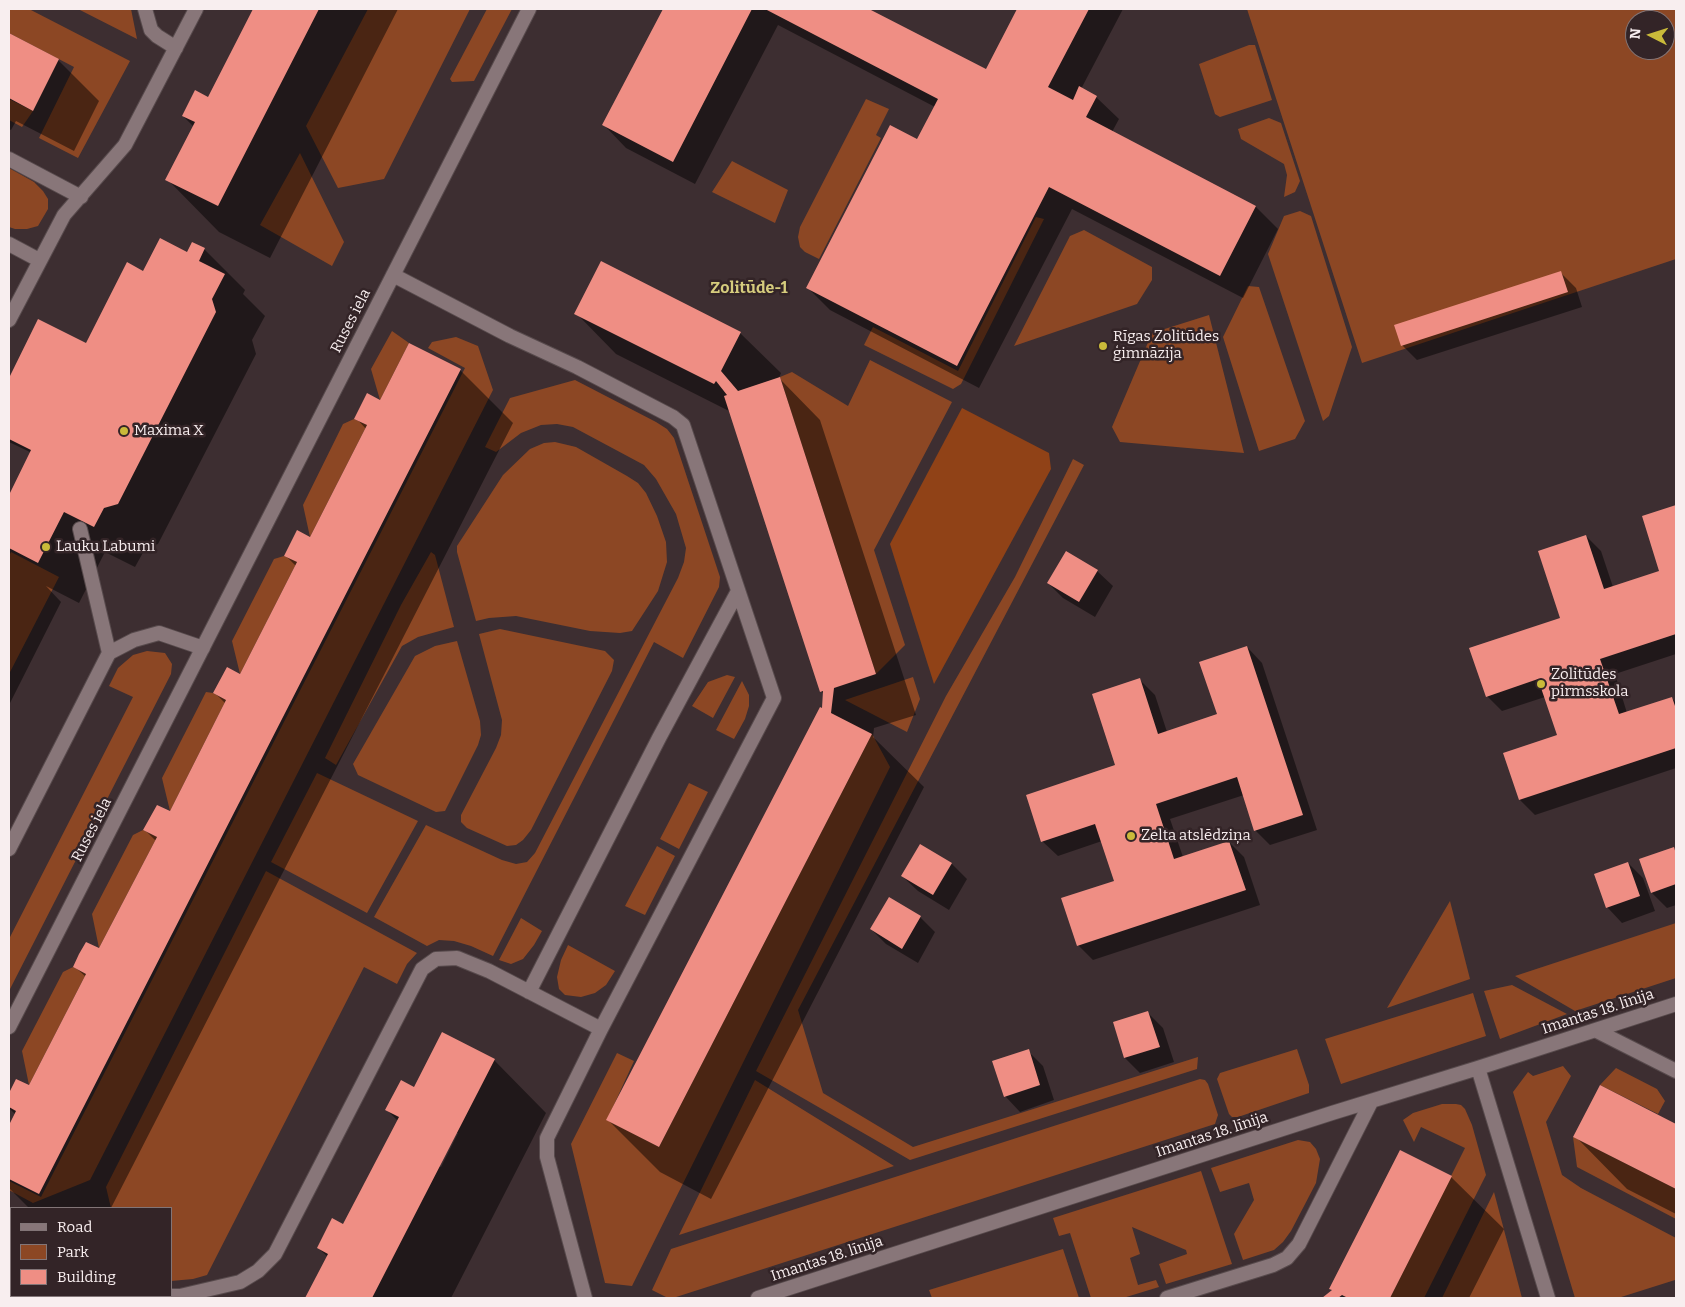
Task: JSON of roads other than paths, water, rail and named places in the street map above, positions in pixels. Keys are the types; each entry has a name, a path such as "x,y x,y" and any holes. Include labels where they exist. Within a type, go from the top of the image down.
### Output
{"street":[{"path":"145,9 151,30 176,48"},
{"path":"9,320 64,215 126,145 196,9"},
{"name":"Ruses iela","path":"9,1027 529,9"},
{"path":"9,159 81,197"},
{"path":"9,244 39,260"},
{"path":"393,275 510,336 577,367 673,417 683,425 774,698 550,1128 546,1147 547,1157 585,1298"},
{"path":"80,529 109,653"},
{"path":"529,992 659,738 738,591"},
{"path":"9,848 109,653 134,640 160,633 203,648"},
{"path":"172,1296 180,1296 240,1282 258,1271 275,1254 422,969 436,959 457,958 489,971 601,1029"},
{"name":"Imantas 18. līnija","path":"758,1298 1676,1004"},
{"path":"1596,1031 1676,1071"},
{"path":"1478,1068 1548,1298"},
{"path":"1167,1298 1272,1265 1288,1258 1299,1244 1371,1102"}],"place":[{"name":"Rīgas Zolitūdes ģimnāzija","path":"1103,346"},
{"name":"Maxima X","path":"124,431"},
{"name":"Lauku Labumi","path":"46,547"},
{"name":"Zolitūdes pirmsskola","path":"1541,684"},
{"name":"Zelta atslēdziņa","path":"1131,836"}],"district":[{"name":"Zolitūde-1","path":"749,289"}]}
